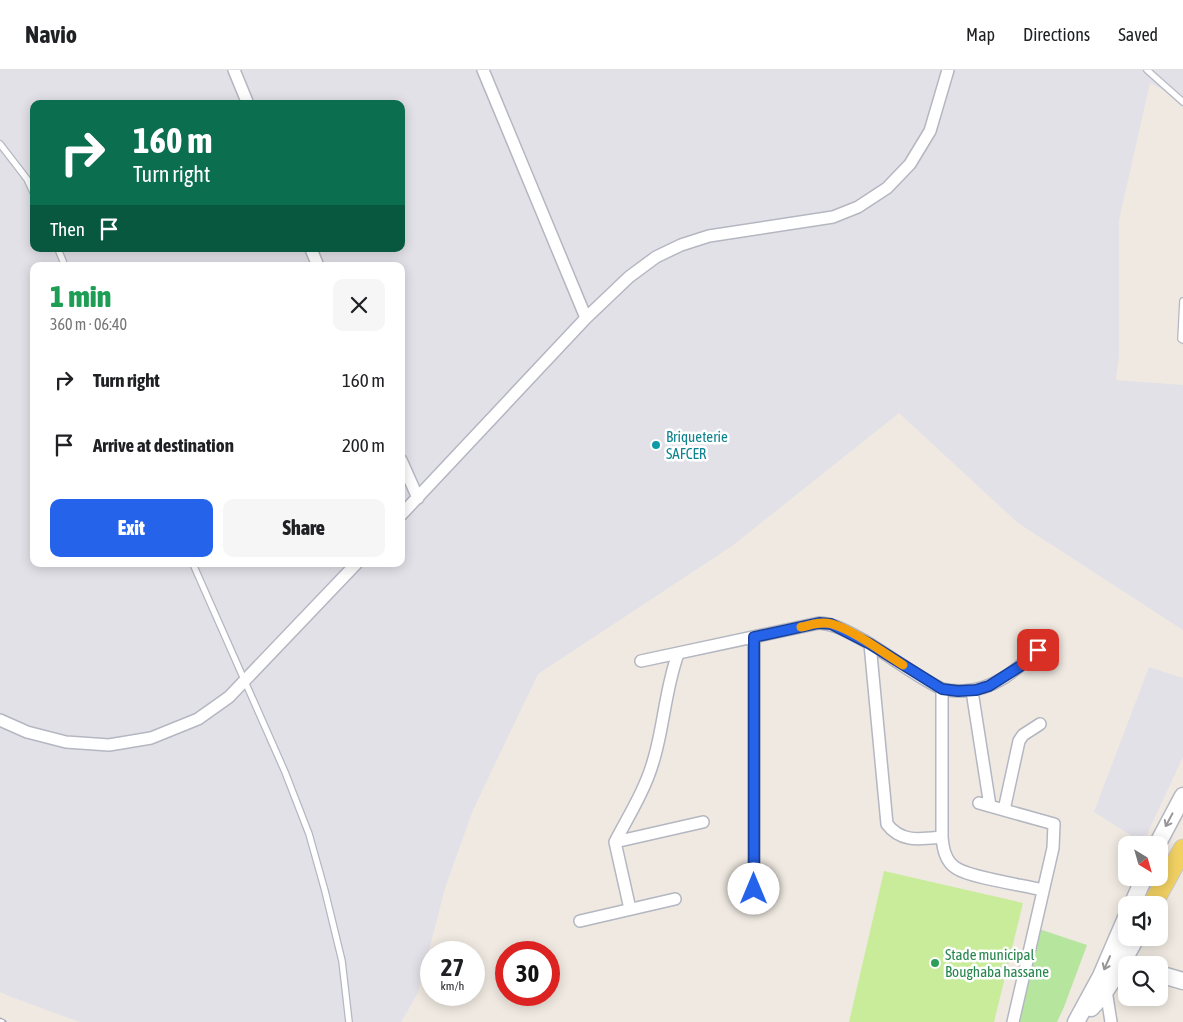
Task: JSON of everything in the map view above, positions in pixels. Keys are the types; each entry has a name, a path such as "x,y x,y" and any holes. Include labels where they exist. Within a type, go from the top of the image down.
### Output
{"main road":[{"path":"1162,836 1183,796"},
{"path":"1157,896 1183,849"},
{"path":"1076,1022 1101,976 1118,937"},
{"path":"1076,1022 1101,998 1132,946"},
{"path":"1109,986 1118,977"},
{"path":"1168,977 1183,981"}],"street":[{"path":"234,70 246,100"},
{"path":"483,70 586,318"},
{"path":"405,512 586,318 629,277 656,257 681,245 709,236 833,217 858,207 887,188 910,164 930,131 948,70"},
{"path":"405,469 418,498"},
{"path":"0,720 27,732 66,742 109,745 151,738 198,718 229,697 353,567"},
{"path":"641,661 819,623 831,624 870,644 942,689 972,690 989,686 1004,678 1038,650"},
{"path":"754,637 754,908"},
{"path":"870,644 887,824 893,832 904,837 916,839 942,837"},
{"path":"630,909 615,842 653,764 659,741 670,676 678,654"},
{"path":"942,689 942,837 944,854 954,867 967,873 1043,890"},
{"path":"972,690 985,805 1054,824 1053,848 1013,1022"},
{"path":"1004,810 1019,741 1023,734 1040,724"},
{"path":"615,842 703,822"},
{"path":"580,921 675,899"},
{"path":"1109,986 1111,1022"}],"lane":[{"path":"1146,70 1183,102"},
{"path":"0,144 30,185"},
{"path":"1183,301 1181,339 1183,340"},
{"path":"194,567 285,772 309,834 342,961 349,1022"}],"shaded area":[{"path":"0,70 1183,70 1183,100 1150,83 1119,220 1119,357 1116,380 1183,385 1183,630 1018,523 899,413 732,546 538,674 473,810 445,888 431,941 420,941 420,985 418,993 401,1022 80,1022 0,992"},
{"path":"1149,667 1183,678 1183,757 1146,836 1132,836 1094,812"}],"green space":[{"name":"Stade municipal Boughaba hassane","path":"884,871 1023,903 994,1022 849,1022"},
{"path":"1039,929 1087,945 1057,1022 1018,1022"}],"railway":[{"path":"0,1020 4,1022"}],"slow traffic":[{"path":"801,627 819,623 831,624 850,633 903,665"}],"place":[{"name":"Briqueterie SAFCER","path":"656,445"},
{"name":"Stade municipal Boughaba hassane","path":"935,963"}],"route":[{"path":"754,889 754,637 819,623 831,624 870,644 942,689 958,691 976,690 989,686 1022,665 1038,650"}]}
